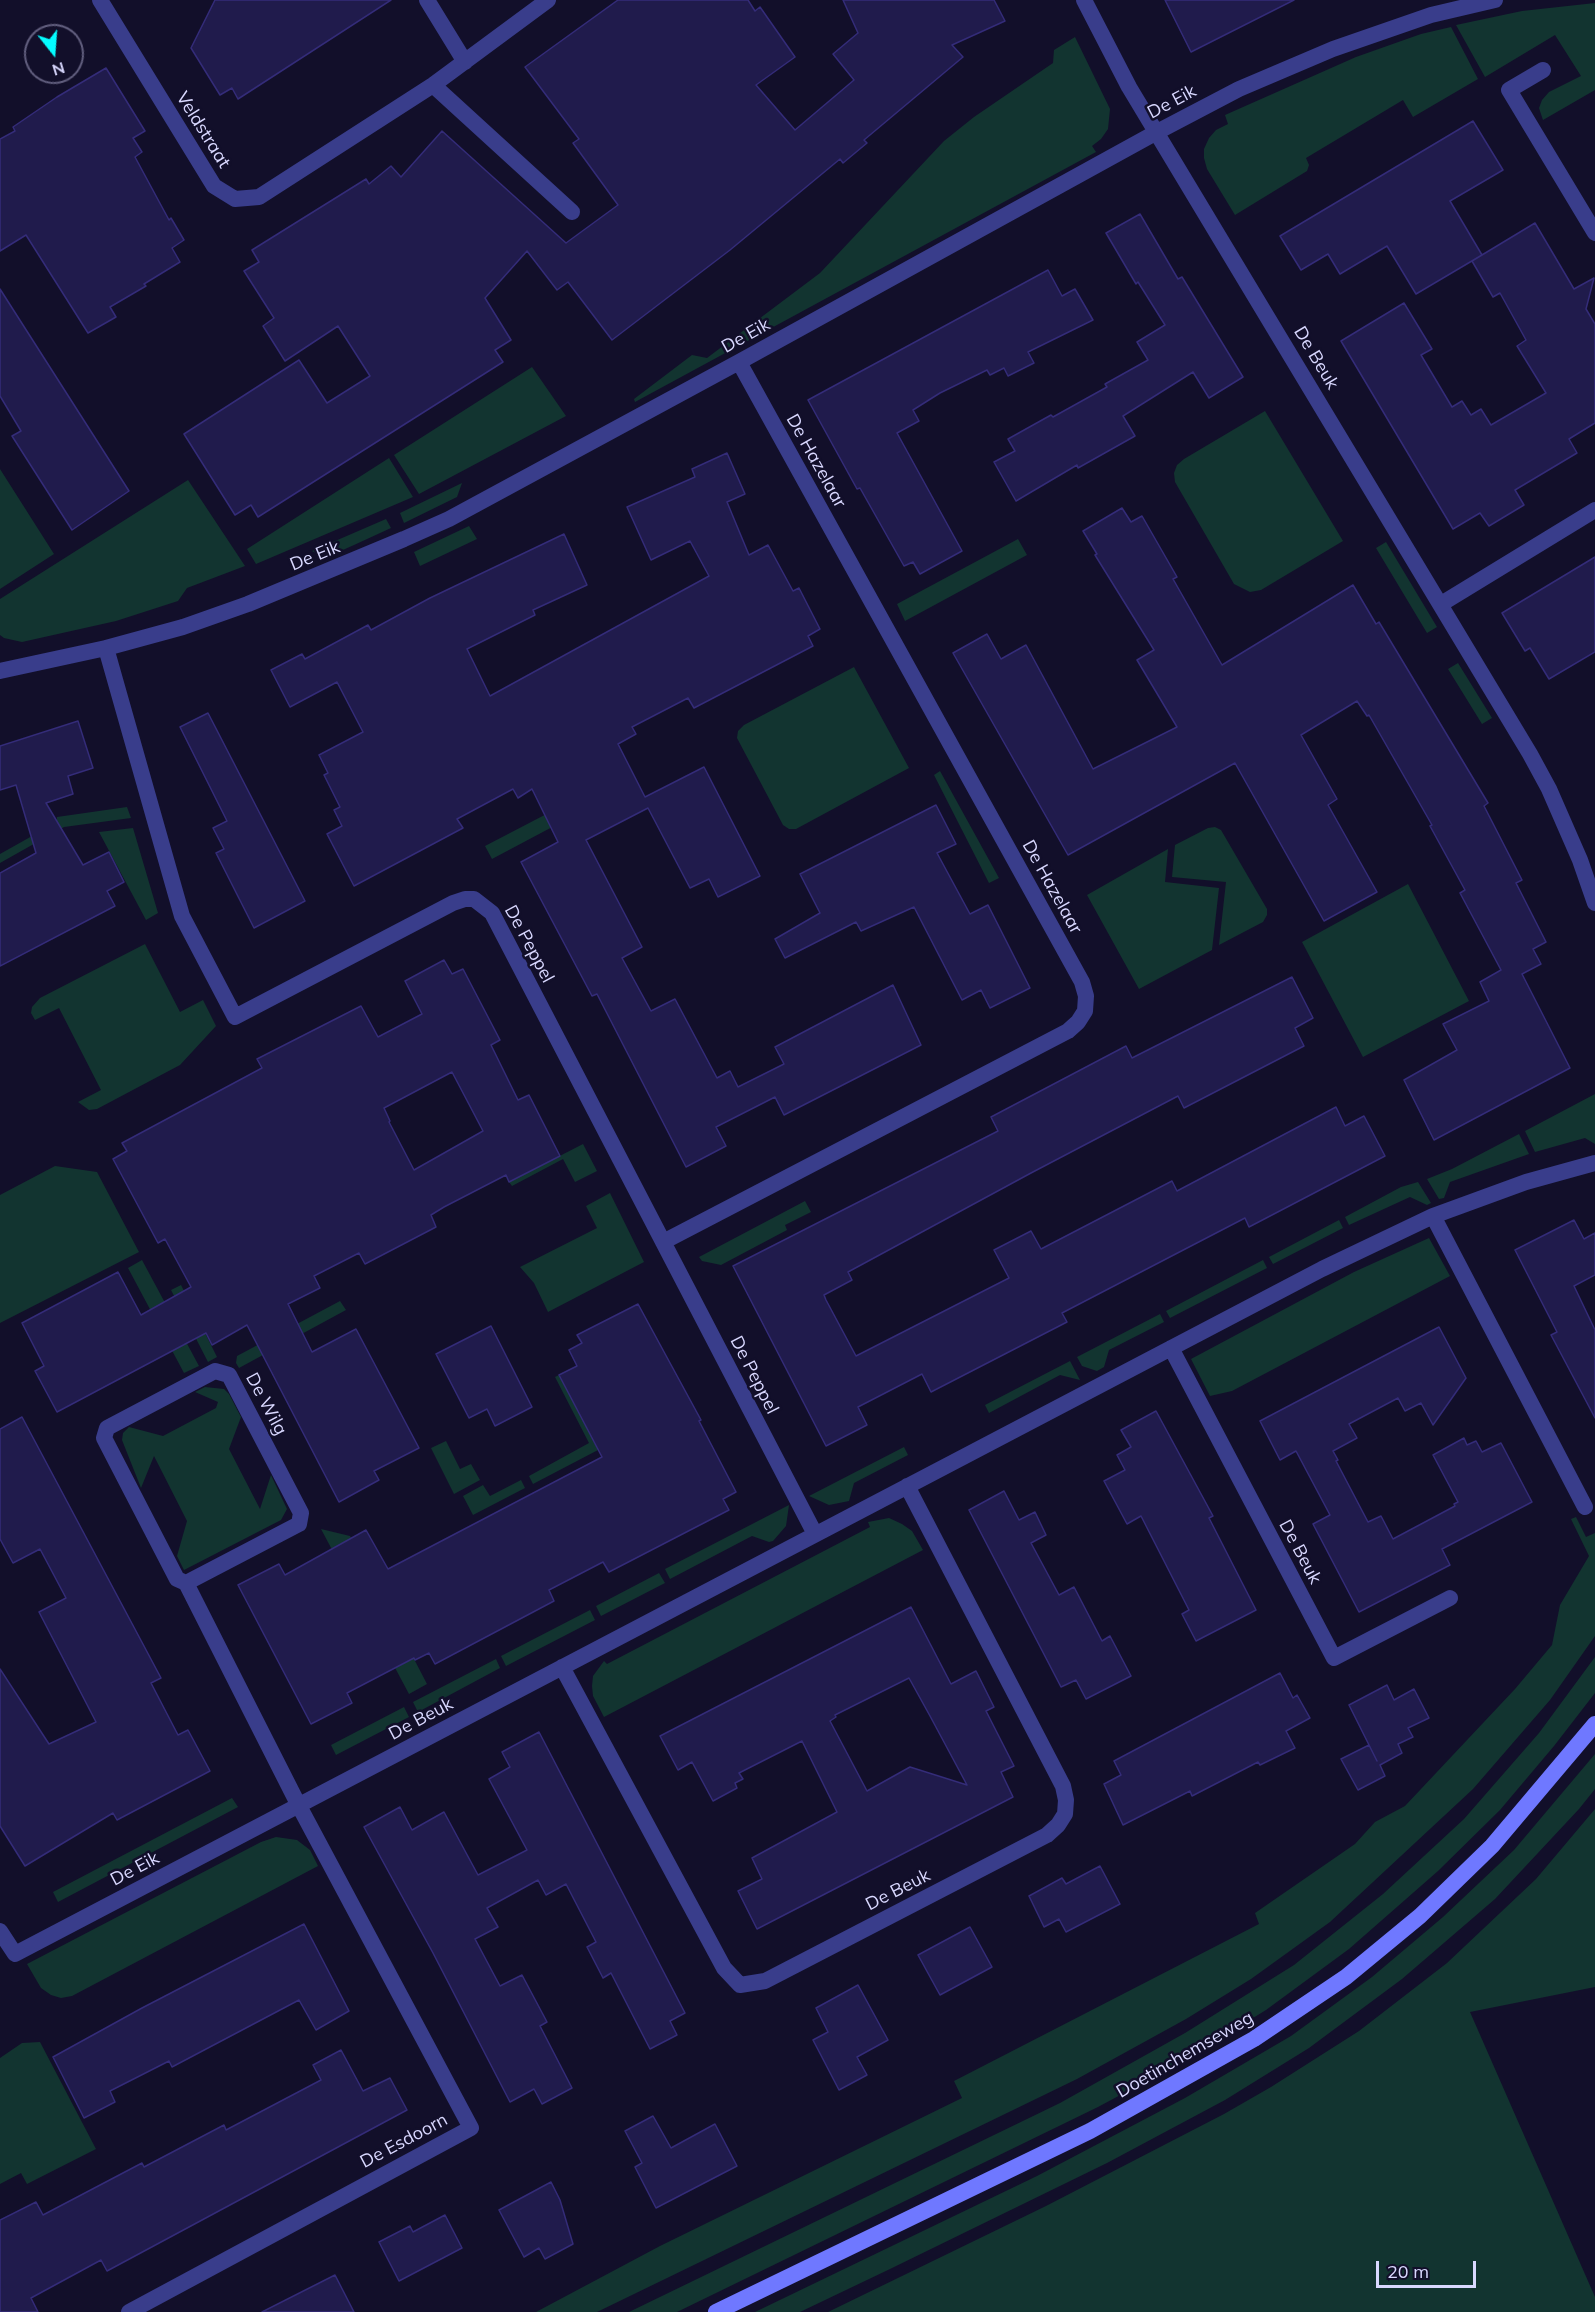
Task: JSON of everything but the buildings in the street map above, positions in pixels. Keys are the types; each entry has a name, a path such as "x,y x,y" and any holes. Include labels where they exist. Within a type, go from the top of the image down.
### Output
{"main road":[{"name":"Doetinchemseweg","path":"716,2312 1090,2131 1263,2033 1346,1977 1420,1916 1492,1846 1595,1724"}],"street":[{"name":"Veldstraat","path":"100,0 214,186 235,199 259,197 433,85 548,0"},
{"path":"427,0 465,62"},
{"name":"De Beuk","path":"1084,0 1130,87 1441,604 1549,789 1580,860 1595,903"},
{"name":"De Eik","path":"0,671 106,648 183,627 248,604 449,519 1239,89 1333,49 1431,15 1495,0"},
{"path":"1543,70 1509,90 1595,233"},
{"path":"433,85 572,212"},
{"name":"De Hazelaar","path":"663,1242 1068,1031 1085,1011 1086,996 1082,982 739,362"},
{"path":"1441,604 1595,510"},
{"name":"De Peppel","path":"106,648 182,916 235,1017 453,903 474,899 492,913 815,1534"},
{"name":"De Beuk","path":"298,1804 1322,1269 1433,1216 1526,1182 1595,1163"},
{"path":"1433,1216 1585,1507"},
{"name":"De Beuk","path":"1171,1348 1334,1658 1450,1598"},
{"name":"De Wilg","path":"186,1583 299,1524 301,1514 229,1375 215,1371 107,1428 104,1438 177,1580 186,1583 298,1804"},
{"name":"De Beuk","path":"562,1667 723,1968 740,1985 765,1982 1036,1840 1058,1825 1065,1814 1066,1800 1063,1786 907,1486"},
{"name":"De Eik","path":"0,1931 15,1954 298,1804"},
{"name":"De Esdoorn","path":"129,2312 471,2128 298,1804"}],"green space":[{"path":"1595,3 1595,90 1543,120 1539,108 1542,100 1549,92 1581,76 1555,35 1485,77 1456,25 1522,11"},
{"path":"1451,27 1478,79 1413,117 1403,100 1306,158 1309,165 1307,171 1235,215 1207,169 1204,158 1204,149 1209,138 1216,130 1228,124 1225,115 1356,57 1421,34"},
{"path":"1075,37 1110,109 1108,129 1092,146 1096,152 635,402 634,399 692,355 707,358 820,273 944,141 974,117 1053,63 1054,50"},
{"path":"532,367 566,416 419,494 394,455"},
{"path":"1265,411 1343,541 1261,590 1250,592 1234,584 1175,482 1174,473 1177,465 1184,459"},
{"path":"389,458 413,497 256,564 247,549"},
{"path":"0,469 54,554 0,589"},
{"path":"188,480 245,566 187,588 178,601 116,621 22,642 0,635 0,599"},
{"path":"462,483 457,497 404,523 400,513"},
{"path":"386,519 391,528 325,558 312,551"},
{"path":"469,526 477,539 420,566 414,552"},
{"path":"1018,539 1027,555 905,621 897,604"},
{"path":"1386,542 1437,627 1427,633 1376,548"},
{"path":"1458,663 1492,718 1482,724 1448,669"},
{"path":"854,667 909,768 796,829 789,829 783,825 737,738 738,731 744,725"},
{"path":"631,770 637,782 492,859 485,846"},
{"path":"940,771 999,878 989,883 934,775"},
{"path":"127,807 131,818 64,827 0,863 0,854 57,822 57,817"},
{"path":"1215,827 1221,830 1267,909 1263,922 1219,945 1226,882 1172,877 1175,845 1208,828"},
{"path":"133,828 158,913 146,920 99,832"},
{"path":"1168,849 1165,882 1219,888 1212,950 1139,989 1087,895"},
{"path":"1408,884 1469,1001 1363,1057 1302,942"},
{"path":"145,944 180,1012 203,1000 216,1026 180,1065 97,1109 89,1110 78,1102 101,1090 59,1008 35,1020 31,1013 32,1007 40,998"},
{"path":"1595,1094 1595,1144 1585,1138 1535,1152 1525,1131"},
{"path":"1519,1134 1529,1154 1450,1182 1444,1198 1439,1199 1427,1179 1452,1169"},
{"path":"583,1144 597,1171 575,1182 563,1159 512,1186 509,1182"},
{"path":"55,1166 97,1172 139,1252 0,1323 0,1195"},
{"path":"1418,1182 1431,1203 1427,1205 1410,1197 1349,1225 1345,1217 1401,1187"},
{"path":"610,1193 644,1262 548,1312 534,1283 520,1267 597,1228 586,1206"},
{"path":"805,1201 811,1212 785,1225 787,1230 721,1265 702,1261 699,1257"},
{"path":"1339,1220 1343,1228 1273,1264 1269,1257"},
{"path":"1429,1238 1450,1276 1232,1391 1210,1396 1191,1359 1354,1272"},
{"path":"142,1260 199,1366 184,1373 128,1268"},
{"path":"1263,1260 1267,1268 1170,1318 1166,1311"},
{"path":"181,1285 217,1357 208,1362 171,1290"},
{"path":"340,1301 346,1310 239,1368 236,1363 237,1356"},
{"path":"1160,1314 1164,1322 1109,1350 1104,1367 1097,1371 1082,1366 1077,1357"},
{"path":"1070,1361 1080,1380 1060,1375 989,1413 985,1405"},
{"path":"559,1375 598,1450 533,1484 529,1476 589,1443 555,1377"},
{"path":"205,1387 224,1389 241,1417 229,1449 260,1509 271,1475 287,1509 281,1520 184,1570 177,1556 187,1521 154,1456 141,1488 122,1440 123,1433 129,1427 163,1436 216,1408 218,1402 195,1392"},
{"path":"446,1441 460,1469 471,1464 480,1480 454,1494 431,1448"},
{"path":"904,1447 908,1455 854,1483 849,1501 829,1505 809,1496"},
{"path":"521,1480 525,1488 473,1515 463,1496 483,1485 490,1496"},
{"path":"789,1505 786,1526 773,1541 769,1542 752,1536 670,1579 665,1569"},
{"path":"1576,1517 1586,1537 1595,1533 1595,1636 1550,1700 1473,1789 1330,1922 1251,1979 1186,2019 1077,2079 597,2312 536,2312 660,2246 962,2098 954,2081 1259,1924 1255,1913 1355,1844 1375,1822 1405,1806 1515,1689 1552,1645 1560,1605 1589,1556 1571,1519"},
{"path":"889,1518 912,1531 923,1550 604,1717 593,1696 592,1686 593,1676 604,1661 607,1664 870,1527 868,1522"},
{"path":"321,1529 350,1536 427,1684 409,1694"},
{"path":"659,1573 665,1583 601,1616 596,1606"},
{"path":"590,1610 595,1620 506,1666 501,1656"},
{"path":"1595,1657 1595,1693 1500,1810 1438,1871 1349,1949 1266,2010 1180,2063 1098,2107 677,2312 629,2312 1060,2103 1185,2033 1294,1965 1383,1894 1464,1819 1539,1733"},
{"path":"496,1659 500,1668 418,1712 413,1702"},
{"path":"404,1707 409,1717 336,1755 331,1745"},
{"path":"1595,1754 1595,1789 1495,1899 1402,1979 1309,2048 1225,2100 1107,2163 800,2312 755,2312 1037,2176 1185,2098 1291,2036 1372,1977 1443,1917 1514,1850"},
{"path":"232,1798 238,1807 58,1902 53,1892"},
{"path":"1595,1809 1595,1987 1470,2012 1595,2297 1595,2312 828,2312 1046,2206 1224,2114 1359,2031 1447,1963 1536,1879"},
{"path":"276,1837 297,1840 310,1850 318,1866 72,1996 61,1998 41,1988 27,1964 261,1842"},
{"path":"40,2042 96,2149 27,2184 21,2173 0,2184 0,2058 22,2043"}]}
